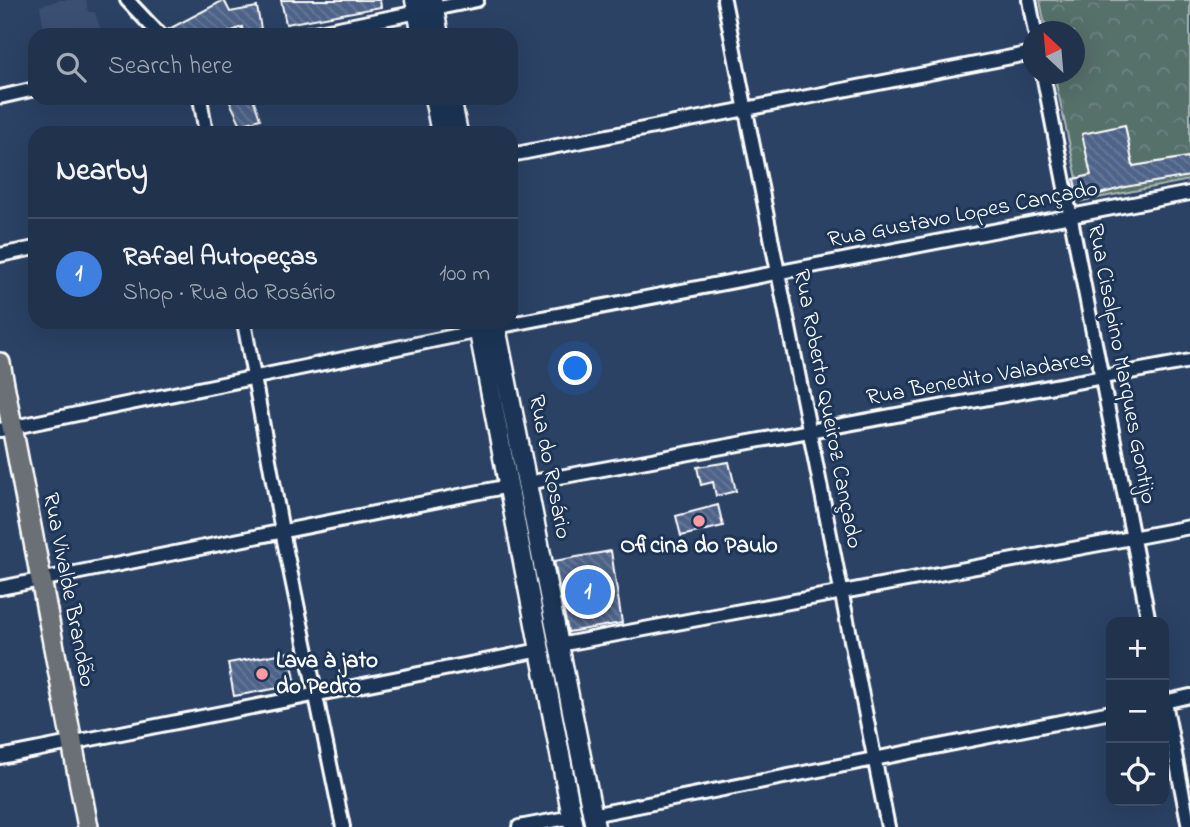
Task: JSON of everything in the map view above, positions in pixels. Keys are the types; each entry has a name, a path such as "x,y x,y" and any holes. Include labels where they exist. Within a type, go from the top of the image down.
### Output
{"main road":[{"path":"423,28 425,5"},
{"path":"425,5 436,28"},
{"path":"435,105 440,126"},
{"path":"452,105 457,126"},
{"name":"Rua do Rosário","path":"487,329 509,486 573,822"},
{"name":"Rua do Rosário","path":"488,329 527,484 594,821"},
{"name":"Rua Vivalde Brandão","path":"0,363 6,429 41,580 88,827"}],"street":[{"path":"127,0 153,28"},
{"path":"332,28 425,5 477,0"},
{"name":"Rua Roberto Queiroz Cançado","path":"724,0 888,827"},
{"path":"1029,0 1033,21"},
{"path":"518,154 1022,55"},
{"name":"Rua Cisalpino Marques Gontijo","path":"1045,84 1148,617"},
{"path":"0,97 28,91"},
{"path":"201,105 205,126"},
{"name":"Rua Gustavo Lopes Cançado","path":"518,320 1190,193"},
{"path":"0,255 28,249"},
{"path":"246,329 282,531 343,827"},
{"name":"Rua Gustavo Lopes Cançado","path":"6,429 473,329"},
{"name":"Rua Benedito Valadares","path":"527,484 1190,360"},
{"path":"0,588 509,486"},
{"path":"559,645 1190,527"},
{"path":"0,757 540,650"},
{"path":"1169,699 1190,696"},
{"path":"594,821 876,759 1106,713"},
{"path":"1169,725 1189,827"},
{"path":"519,827 573,822"}],"shaded area":[{"path":"60,0 86,0 88,12 95,12 100,28 44,28 40,6"}],"green space":[{"path":"1040,0 1190,0 1190,180 1082,201 1056,84 1085,84 1085,21 1044,21"}],"building":[{"path":"224,0 230,12 257,7 261,28 242,27 171,28"},
{"path":"281,0 380,0 381,7 286,24"},
{"path":"231,105 255,105 260,119 241,125"},
{"path":"1125,125 1133,166 1188,157 1190,176 1125,187 1078,200 1074,179 1091,175 1082,134"},
{"path":"729,462 736,491 716,496 713,482 701,485 697,467"},
{"name":"Oficina do Paulo","path":"718,505 723,526 681,536 676,516"},
{"path":"611,551 622,623 568,632 554,561"},
{"name":"Lava à jato do Pedro","path":"290,652 296,685 234,696 228,663"}],"place":[{"name":"Oficina do Paulo","path":"699,521"},
{"name":"Rafael Autopeças","path":"588,592"},
{"name":"Lava à jato do Pedro","path":"262,674"}]}
